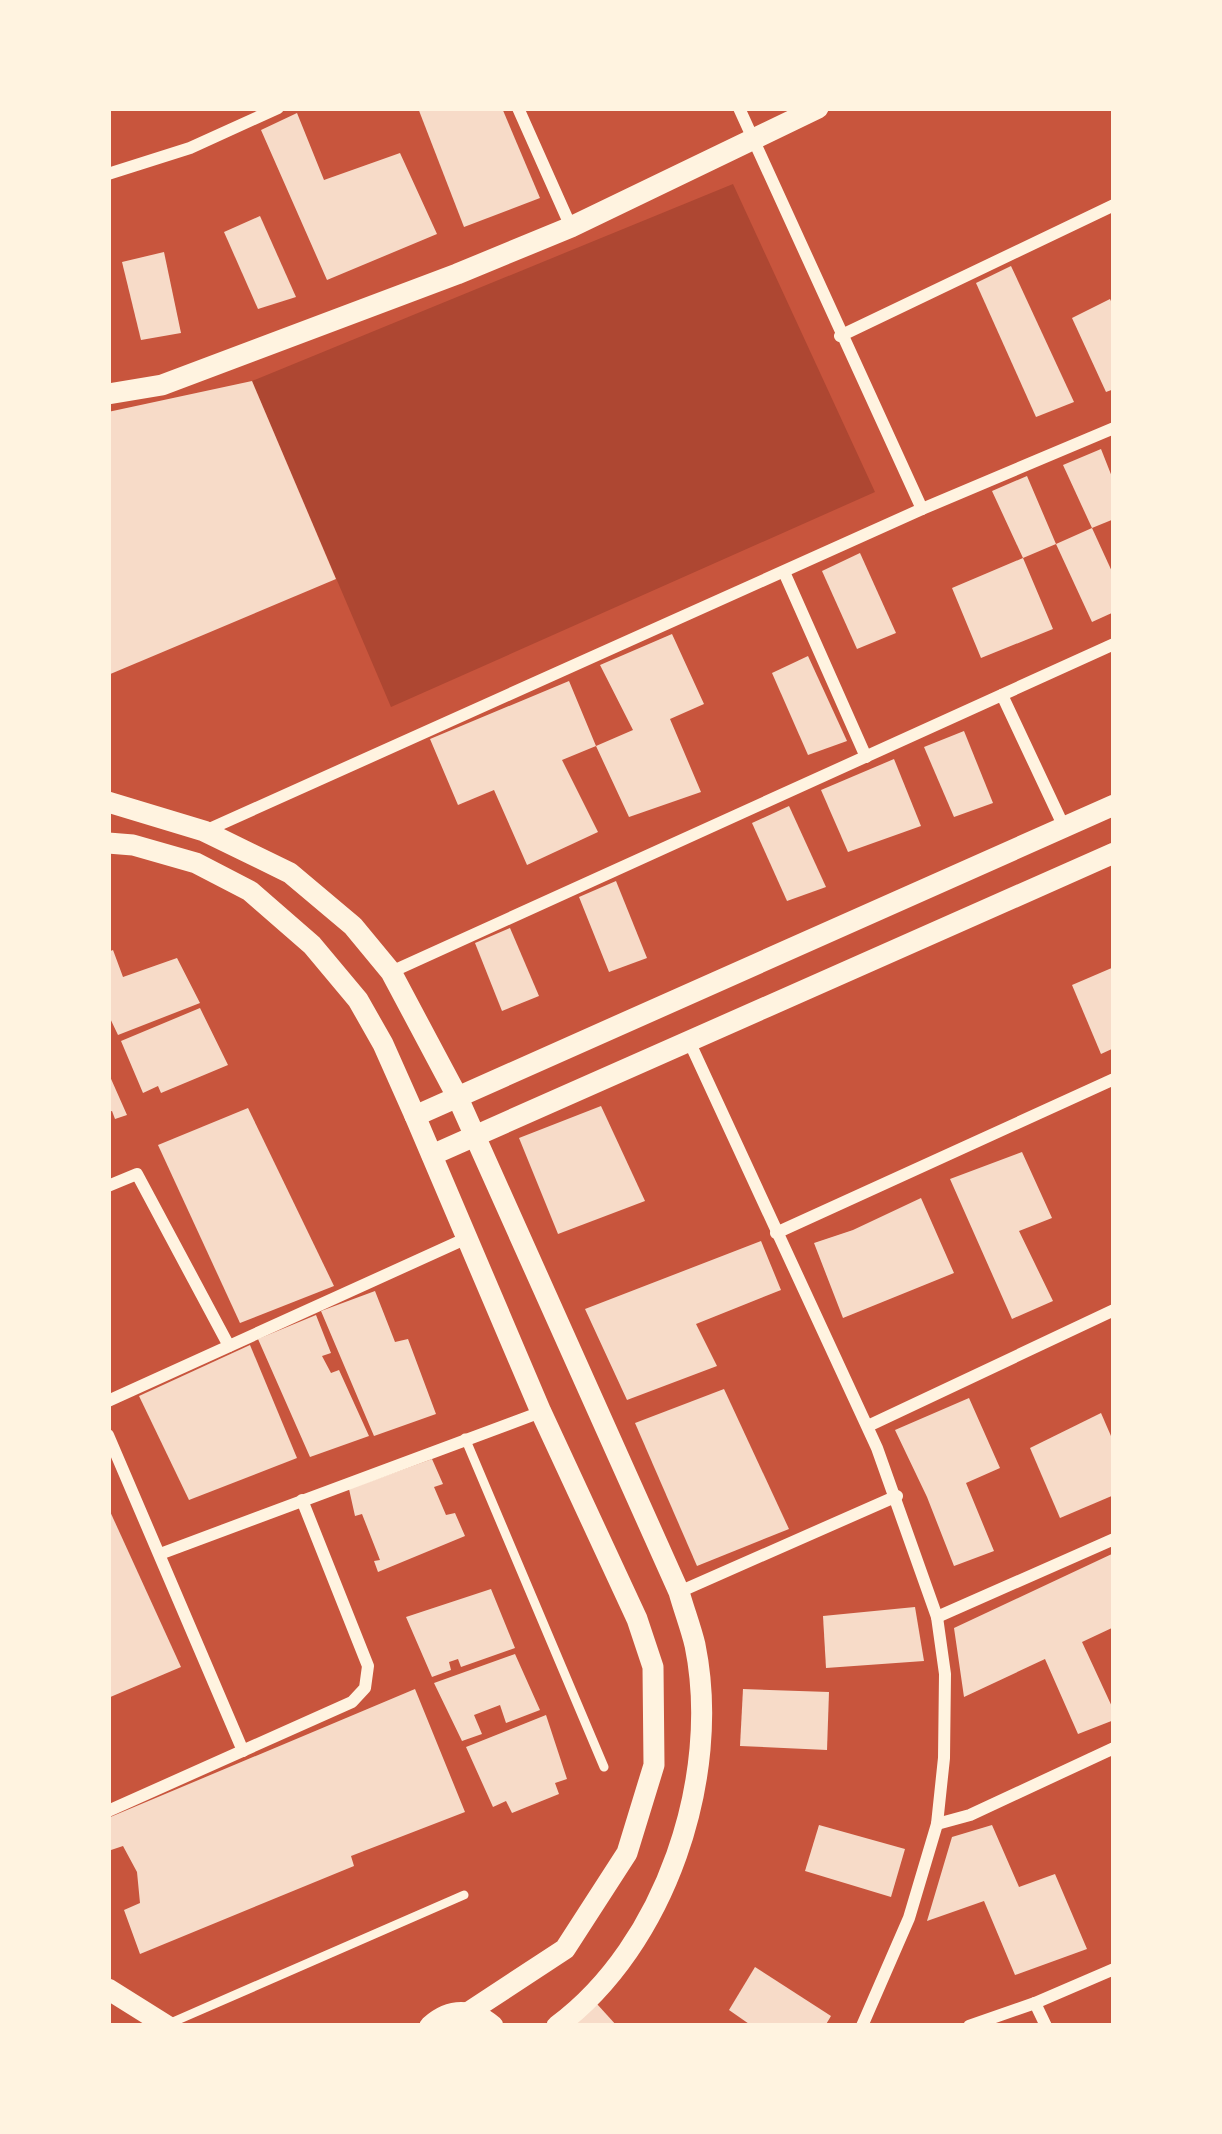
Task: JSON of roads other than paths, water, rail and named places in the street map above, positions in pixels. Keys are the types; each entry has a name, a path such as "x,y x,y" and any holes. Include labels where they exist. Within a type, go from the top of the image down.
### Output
{"street":[{"path":"108,175 190,148 278,108"},
{"path":"518,108 571,227"},
{"path":"739,108 922,509"},
{"path":"108,394 162,385 571,227 818,108"},
{"path":"840,336 1114,205"},
{"path":"204,831 922,509 1114,428"},
{"path":"784,572 866,757"},
{"path":"392,971 1114,644"},
{"path":"1002,695 1064,827"},
{"path":"108,802 204,831 290,873 353,926 392,971 457,1096 679,1592 695,1647 700,1696 699,1751 679,1850 662,1894 616,1970 557,2026"},
{"path":"415,1116 1114,805"},
{"path":"108,843 196,863 250,891 312,945 358,1000 415,1116 541,1412 637,1619 653,1667 654,1765 627,1853 565,1949 469,2012 443,2015 430,2026"},
{"path":"432,1155 1114,854"},
{"path":"689,1040 868,1426 937,1617 945,1674 937,1824 909,1918 862,2026"},
{"path":"776,1233 1114,1079"},
{"path":"108,1186 137,1174 229,1346"},
{"path":"108,1401 467,1238"},
{"path":"868,1426 1114,1310"},
{"path":"160,1554 541,1412"},
{"path":"108,1436 243,1751"},
{"path":"679,1592 897,1496"},
{"path":"108,1811 352,1702 365,1688 368,1666 302,1499"},
{"path":"937,1617 1114,1539"},
{"path":"937,1824 970,1815 1114,1748"},
{"path":"969,2026 1114,1969"},
{"path":"108,1989 166,2026"},
{"path":"1036,2003 1046,2026"},
{"path":"469,2012 493,2026"}],"lane":[{"path":"465,1438 604,1767"},
{"path":"166,2026 464,1895"}]}
